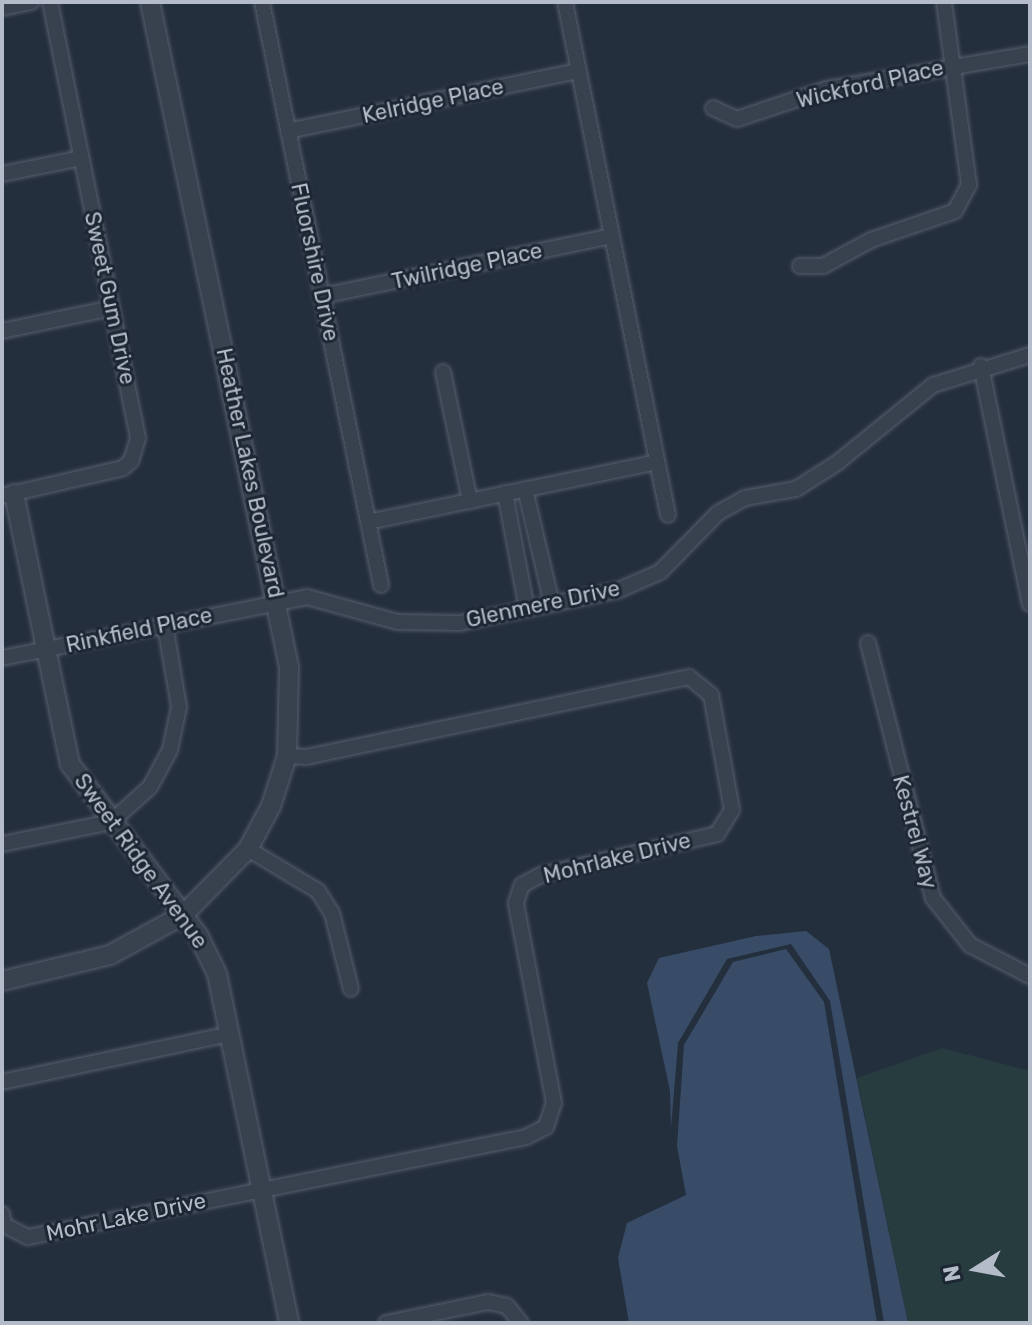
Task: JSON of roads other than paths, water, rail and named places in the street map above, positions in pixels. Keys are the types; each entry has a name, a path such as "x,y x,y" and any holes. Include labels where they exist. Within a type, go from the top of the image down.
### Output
{"street":[{"path":"2,8 31,2"},
{"name":"Sweet Gum Drive","path":"8,495 112,472 131,461 138,438 50,2"},
{"name":"Heather Lakes Boulevard","path":"2,981 102,959 183,915 248,849 271,806 287,756 290,685 276,601 150,2"},
{"name":"Fluorshire Drive","path":"262,2 381,585"},
{"path":"565,2 668,515"},
{"path":"800,266 823,266 871,240 955,211 969,185 944,2"},
{"name":"Wickford Place","path":"713,108 737,119 827,89 1030,54"},
{"name":"Kelridge Place","path":"288,131 579,71"},
{"path":"2,174 81,158"},
{"name":"Twilridge Place","path":"322,296 612,236"},
{"path":"2,331 112,308"},
{"name":"Glenmere Drive","path":"276,601 317,597 398,622 460,623 619,590 660,572 718,513 745,498 796,489 933,385 981,366 1030,355"},
{"path":"981,366 1030,604"},
{"path":"443,372 470,501"},
{"path":"368,522 657,462"},
{"path":"525,489 552,604"},
{"path":"505,493 527,609"},
{"name":"Sweet Ridge Avenue","path":"8,495 46,649 70,764 210,956 230,1034 289,1323"},
{"path":"518,558 540,553"},
{"name":"Rinkfield Place","path":"2,658 276,601"},
{"path":"2,844 111,822 150,787 176,729 177,684 165,625"},
{"name":"Kestrel Way","path":"868,643 933,898 970,945 1030,976"},
{"name":"Mohrlake Drive","path":"261,1188 526,1137 546,1127 554,1103 516,903 522,885 541,875 717,834 732,810 711,695 689,677 307,757 287,756"},
{"path":"248,849 318,891 332,913 351,989"},
{"path":"2,1082 230,1034"},
{"name":"Mohr Lake Drive","path":"2,1214 4,1225 28,1237 261,1188"},
{"path":"386,1323 488,1302 507,1306 521,1323"}],"water":[{"path":"806,931 829,949 908,1323 884,1323 830,1001 791,944 727,959 678,1043 671,1128 670,1091 647,983 659,958 756,936"},
{"path":"786,949 824,1002 877,1323 629,1323 618,1258 627,1223 686,1195 677,1146 684,1045 733,962"}]}
